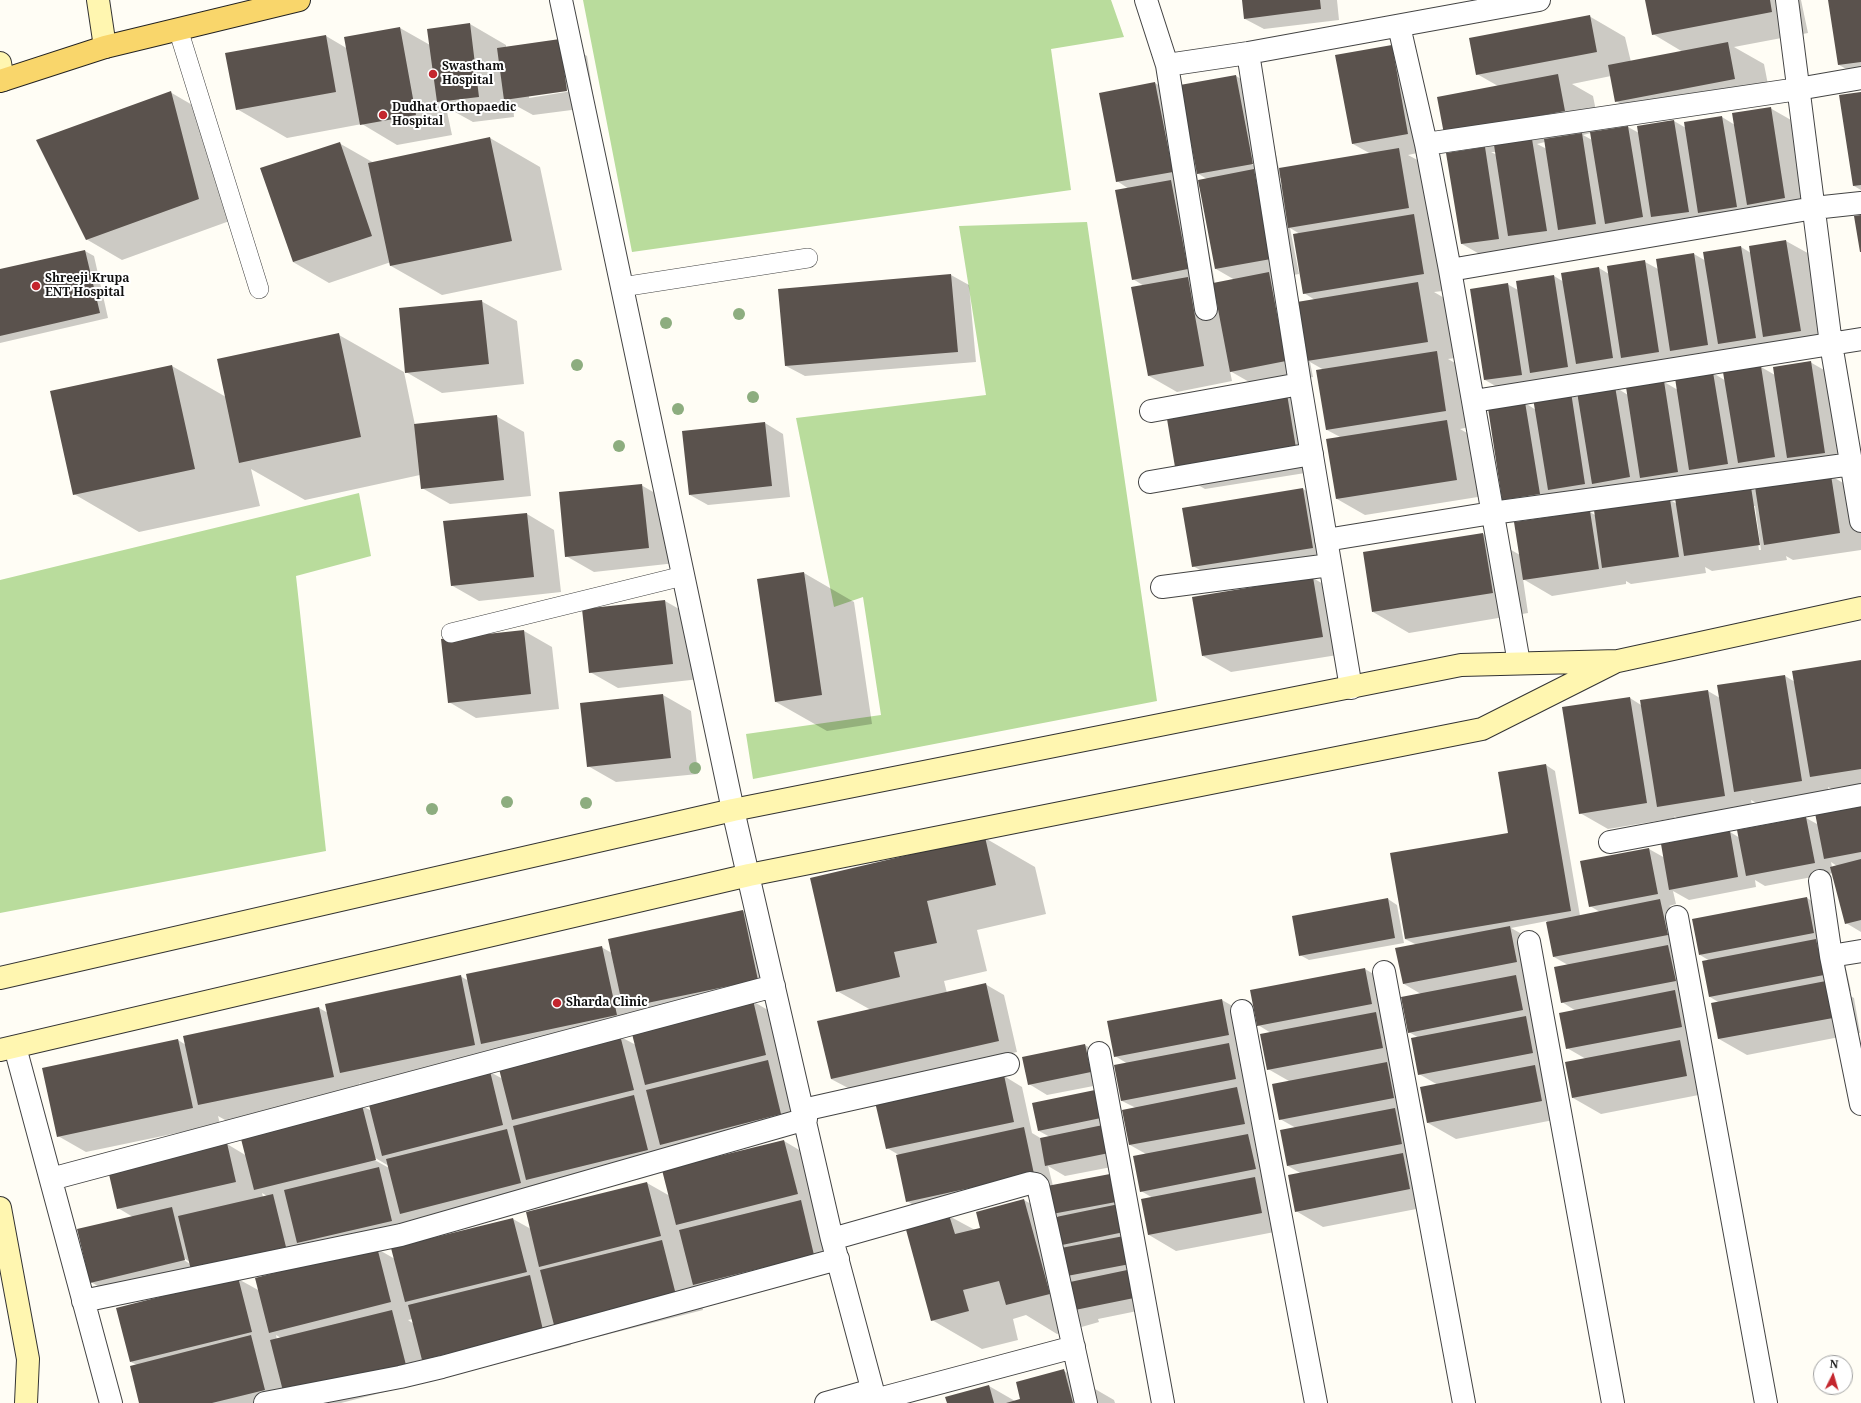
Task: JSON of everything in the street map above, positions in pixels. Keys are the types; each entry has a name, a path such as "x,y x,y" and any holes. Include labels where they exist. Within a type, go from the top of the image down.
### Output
{"main road":[{"path":"1,74 299,0"}],"street":[{"path":"98,0 105,47"},
{"path":"561,0 733,810 835,1249 874,1398"},
{"path":"1146,0 1167,65 1206,309"},
{"path":"1167,65 1248,53 1539,0"},
{"path":"1787,0 1832,344 1861,521"},
{"path":"1399,26 1426,144 1450,270 1474,401 1492,513 1520,663"},
{"path":"1248,53 1300,384 1351,688"},
{"path":"1426,144 1798,89 1861,78"},
{"path":"1450,270 1814,208 1861,203"},
{"path":"1474,401 1861,339"},
{"path":"1151,411 1300,384"},
{"path":"1150,482 1312,454"},
{"path":"1326,540 1492,513 1852,464"},
{"path":"1162,587 1330,564"},
{"path":"0,978 733,810 1461,665 1618,661 1861,608"},
{"path":"111,1403 51,1179 8,1049 749,875 1482,729 1618,661"},
{"path":"1610,842 1861,795"},
{"path":"1820,881 1831,956 1861,1104"},
{"path":"1677,917 1766,1403"},
{"path":"1529,942 1613,1403"},
{"path":"1831,956 1861,951"},
{"path":"1384,972 1464,1403"},
{"path":"51,1179 774,986"},
{"path":"1242,1011 1316,1403"},
{"path":"1099,1053 1163,1403"},
{"path":"84,1301 401,1235 804,1114 1008,1064"},
{"path":"265,1403 400,1377 442,1367 835,1249 1030,1183 1036,1184 1039,1193 1086,1403"},
{"path":"0,1208 28,1359 26,1403"},
{"path":"826,1403 874,1398 1074,1347"}],"lane":[{"path":"178,29 258,289"},
{"path":"622,287 808,258"},
{"path":"451,633 684,576"}],"green space":[{"path":"583,0 1111,0 1124,37 1051,49 1071,190 632,252"},
{"path":"1087,222 1157,701 753,779 746,734 881,715 863,597 834,607 796,418 986,395 959,226"},
{"path":"359,493 371,556 296,576 326,851 0,913 0,580"}],"building":[{"path":"1242,0 1320,0 1321,9 1244,19"},
{"path":"1645,0 1770,0 1772,12 1652,35"},
{"path":"1828,0 1861,0 1861,62 1838,65"},
{"path":"1590,15 1597,52 1476,75 1469,38"},
{"path":"470,23 479,97 437,102 427,29"},
{"path":"400,27 416,115 360,125 344,37"},
{"path":"326,35 336,92 236,110 225,53"},
{"path":"560,39 567,91 504,100 497,48"},
{"path":"1728,42 1735,79 1615,102 1608,65"},
{"path":"1392,45 1408,134 1352,144 1335,55"},
{"path":"1558,74 1565,111 1444,134 1437,97"},
{"path":"1236,75 1253,164 1197,174 1180,85"},
{"path":"1155,82 1173,172 1116,182 1099,93"},
{"path":"171,91 199,199 86,240 36,140"},
{"path":"1861,92 1861,185 1853,186 1839,95"},
{"path":"1771,107 1785,198 1747,205 1732,113"},
{"path":"1722,116 1737,207 1698,213 1684,122"},
{"path":"1674,120 1689,212 1651,217 1637,126"},
{"path":"1628,126 1643,217 1605,224 1590,132"},
{"path":"1582,133 1596,224 1558,230 1544,139"},
{"path":"490,137 512,241 390,266 368,163"},
{"path":"1532,139 1547,231 1508,236 1494,145"},
{"path":"340,142 372,236 293,262 260,168"},
{"path":"1485,147 1499,239 1461,244 1446,153"},
{"path":"1399,148 1409,208 1288,228 1279,168"},
{"path":"1254,169 1271,259 1215,269 1198,180"},
{"path":"1171,180 1188,269 1132,280 1115,190"},
{"path":"1414,214 1424,274 1303,294 1293,234"},
{"path":"1861,215 1861,252 1860,252 1854,216"},
{"path":"1786,240 1801,331 1763,337 1749,246"},
{"path":"1741,246 1756,338 1718,344 1703,252"},
{"path":"85,250 100,313 0,336 0,269"},
{"path":"1694,253 1708,345 1670,351 1656,259"},
{"path":"1645,260 1659,352 1621,358 1607,266"},
{"path":"1599,267 1613,358 1576,364 1561,273"},
{"path":"1269,272 1286,361 1230,372 1213,283"},
{"path":"951,274 958,352 785,366 778,289"},
{"path":"1554,275 1568,367 1530,373 1516,281"},
{"path":"1188,277 1204,366 1148,376 1131,287"},
{"path":"1418,282 1428,342 1307,361 1297,302"},
{"path":"1508,283 1522,375 1484,380 1470,289"},
{"path":"482,300 489,364 405,373 399,308"},
{"path":"339,333 361,437 239,463 217,359"},
{"path":"1437,351 1446,411 1326,430 1316,370"},
{"path":"1811,361 1825,453 1787,458 1773,367"},
{"path":"172,365 195,469 73,495 50,391"},
{"path":"1761,366 1775,457 1738,463 1723,372"},
{"path":"1713,372 1728,464 1689,470 1675,378"},
{"path":"1664,381 1678,472 1640,478 1626,387"},
{"path":"1615,386 1630,477 1592,484 1577,392"},
{"path":"1571,392 1585,484 1548,490 1533,398"},
{"path":"1287,394 1297,454 1176,473 1166,413"},
{"path":"1525,402 1540,494 1502,500 1488,408"},
{"path":"497,415 504,480 421,489 414,424"},
{"path":"1447,420 1457,480 1336,499 1326,439"},
{"path":"765,422 772,486 689,495 682,431"},
{"path":"1831,475 1840,533 1764,545 1755,487"},
{"path":"642,484 649,548 565,557 559,492"},
{"path":"1751,487 1760,545 1684,556 1675,498"},
{"path":"1303,488 1313,548 1192,567 1182,508"},
{"path":"1670,499 1679,557 1602,568 1594,510"},
{"path":"1590,511 1599,569 1523,580 1514,522"},
{"path":"527,513 534,577 451,586 443,521"},
{"path":"1483,533 1493,593 1372,612 1363,552"},
{"path":"804,572 822,695 775,702 757,579"},
{"path":"1313,577 1323,637 1202,656 1192,597"},
{"path":"665,600 673,664 589,673 582,609"},
{"path":"524,630 531,694 448,703 441,639"},
{"path":"1861,660 1861,769 1810,777 1792,671"},
{"path":"1785,675 1802,781 1734,792 1717,685"},
{"path":"1708,690 1725,796 1657,807 1640,700"},
{"path":"663,694 671,758 587,767 580,703"},
{"path":"1630,697 1647,803 1579,814 1562,707"},
{"path":"1546,764 1571,911 1405,939 1390,853 1508,833 1498,772"},
{"path":"1861,804 1861,852 1824,859 1815,813"},
{"path":"1806,817 1815,863 1746,876 1737,830"},
{"path":"1730,831 1738,877 1669,890 1661,844"},
{"path":"985,837 996,885 927,901 937,943 894,952 900,977 836,992 810,878"},
{"path":"1649,848 1658,894 1589,907 1580,861"},
{"path":"1861,859 1861,920 1845,924 1830,867"},
{"path":"1807,897 1814,933 1699,955 1692,919"},
{"path":"1388,898 1395,938 1299,956 1292,916"},
{"path":"1660,899 1668,935 1553,957 1546,922"},
{"path":"743,910 758,980 623,1008 608,939"},
{"path":"1510,926 1517,962 1403,984 1395,948"},
{"path":"1816,939 1824,975 1709,997 1702,961"},
{"path":"1668,945 1676,981 1561,1003 1554,967"},
{"path":"602,946 617,1015 481,1044 466,974"},
{"path":"1365,968 1372,1004 1257,1026 1250,990"},
{"path":"461,975 475,1045 340,1073 325,1004"},
{"path":"1516,975 1523,1010 1408,1033 1401,997"},
{"path":"1826,981 1833,1018 1718,1039 1711,1003"},
{"path":"986,983 999,1041 831,1079 817,1021"},
{"path":"1675,990 1682,1027 1566,1049 1559,1013"},
{"path":"1222,999 1229,1035 1114,1057 1107,1021"},
{"path":"753,1000 766,1055 645,1085 631,1030"},
{"path":"319,1007 334,1077 198,1105 183,1036"},
{"path":"1376,1012 1383,1048 1267,1070 1260,1034"},
{"path":"1526,1016 1533,1053 1418,1075 1411,1038"},
{"path":"620,1035 634,1090 512,1120 498,1065"},
{"path":"178,1039 193,1108 57,1137 42,1068"},
{"path":"1680,1040 1687,1076 1572,1098 1565,1062"},
{"path":"1229,1043 1236,1079 1121,1101 1114,1065"},
{"path":"1085,1044 1091,1072 1028,1085 1022,1057"},
{"path":"768,1060 781,1114 660,1145 646,1090"},
{"path":"1387,1062 1394,1098 1279,1120 1272,1084"},
{"path":"1535,1065 1542,1101 1427,1123 1420,1087"},
{"path":"490,1071 503,1125 382,1156 368,1101"},
{"path":"1004,1075 1014,1122 886,1149 875,1102"},
{"path":"1237,1087 1245,1124 1129,1145 1122,1110"},
{"path":"1095,1090 1101,1118 1038,1131 1032,1103"},
{"path":"634,1095 648,1150 526,1180 513,1126"},
{"path":"362,1105 376,1160 254,1190 240,1135"},
{"path":"1395,1108 1402,1144 1287,1166 1280,1130"},
{"path":"1103,1125 1109,1153 1045,1166 1040,1138"},
{"path":"1024,1127 1034,1174 906,1202 896,1155"},
{"path":"507,1129 521,1183 400,1214 386,1159"},
{"path":"1248,1134 1256,1169 1140,1192 1133,1156"},
{"path":"784,1140 798,1194 676,1225 662,1170"},
{"path":"227,1143 236,1182 117,1209 108,1170"},
{"path":"1403,1153 1410,1189 1295,1212 1288,1175"},
{"path":"379,1167 392,1221 297,1243 284,1190"},
{"path":"1110,1174 1116,1202 1052,1214 1047,1186"},
{"path":"1255,1177 1262,1213 1148,1235 1141,1199"},
{"path":"647,1182 661,1236 539,1267 526,1212"},
{"path":"273,1194 286,1247 191,1270 178,1216"},
{"path":"1024,1199 1050,1294 1006,1305 999,1281 963,1290 969,1311 931,1321 905,1226 949,1215 955,1234 980,1228 976,1212"},
{"path":"801,1200 814,1255 693,1285 679,1230"},
{"path":"1119,1204 1124,1232 1062,1245 1056,1217"},
{"path":"172,1207 185,1260 90,1283 77,1229"},
{"path":"513,1218 527,1272 405,1302 391,1248"},
{"path":"1124,1236 1130,1264 1067,1276 1061,1248"},
{"path":"662,1240 676,1295 554,1325 540,1270"},
{"path":"377,1247 391,1302 269,1333 255,1278"},
{"path":"1132,1269 1139,1297 1075,1310 1070,1282"},
{"path":"530,1275 543,1330 422,1360 408,1305"},
{"path":"238,1277 252,1332 130,1362 116,1308"},
{"path":"392,1310 406,1365 284,1395 270,1340"},
{"path":"251,1335 265,1390 212,1403 139,1403 130,1366"},
{"path":"1064,1369 1073,1403 1006,1403 1020,1399 1016,1382"},
{"path":"989,1385 994,1403 947,1403 945,1397"}],"place":[{"name":"Swastham Hospital","path":"433,74"},
{"name":"Dudhat Orthopaedic Hospital","path":"383,115"},
{"name":"Shreeji Krupa ENT Hospital","path":"36,286"},
{"name":"Sharda Clinic","path":"557,1003"}]}
